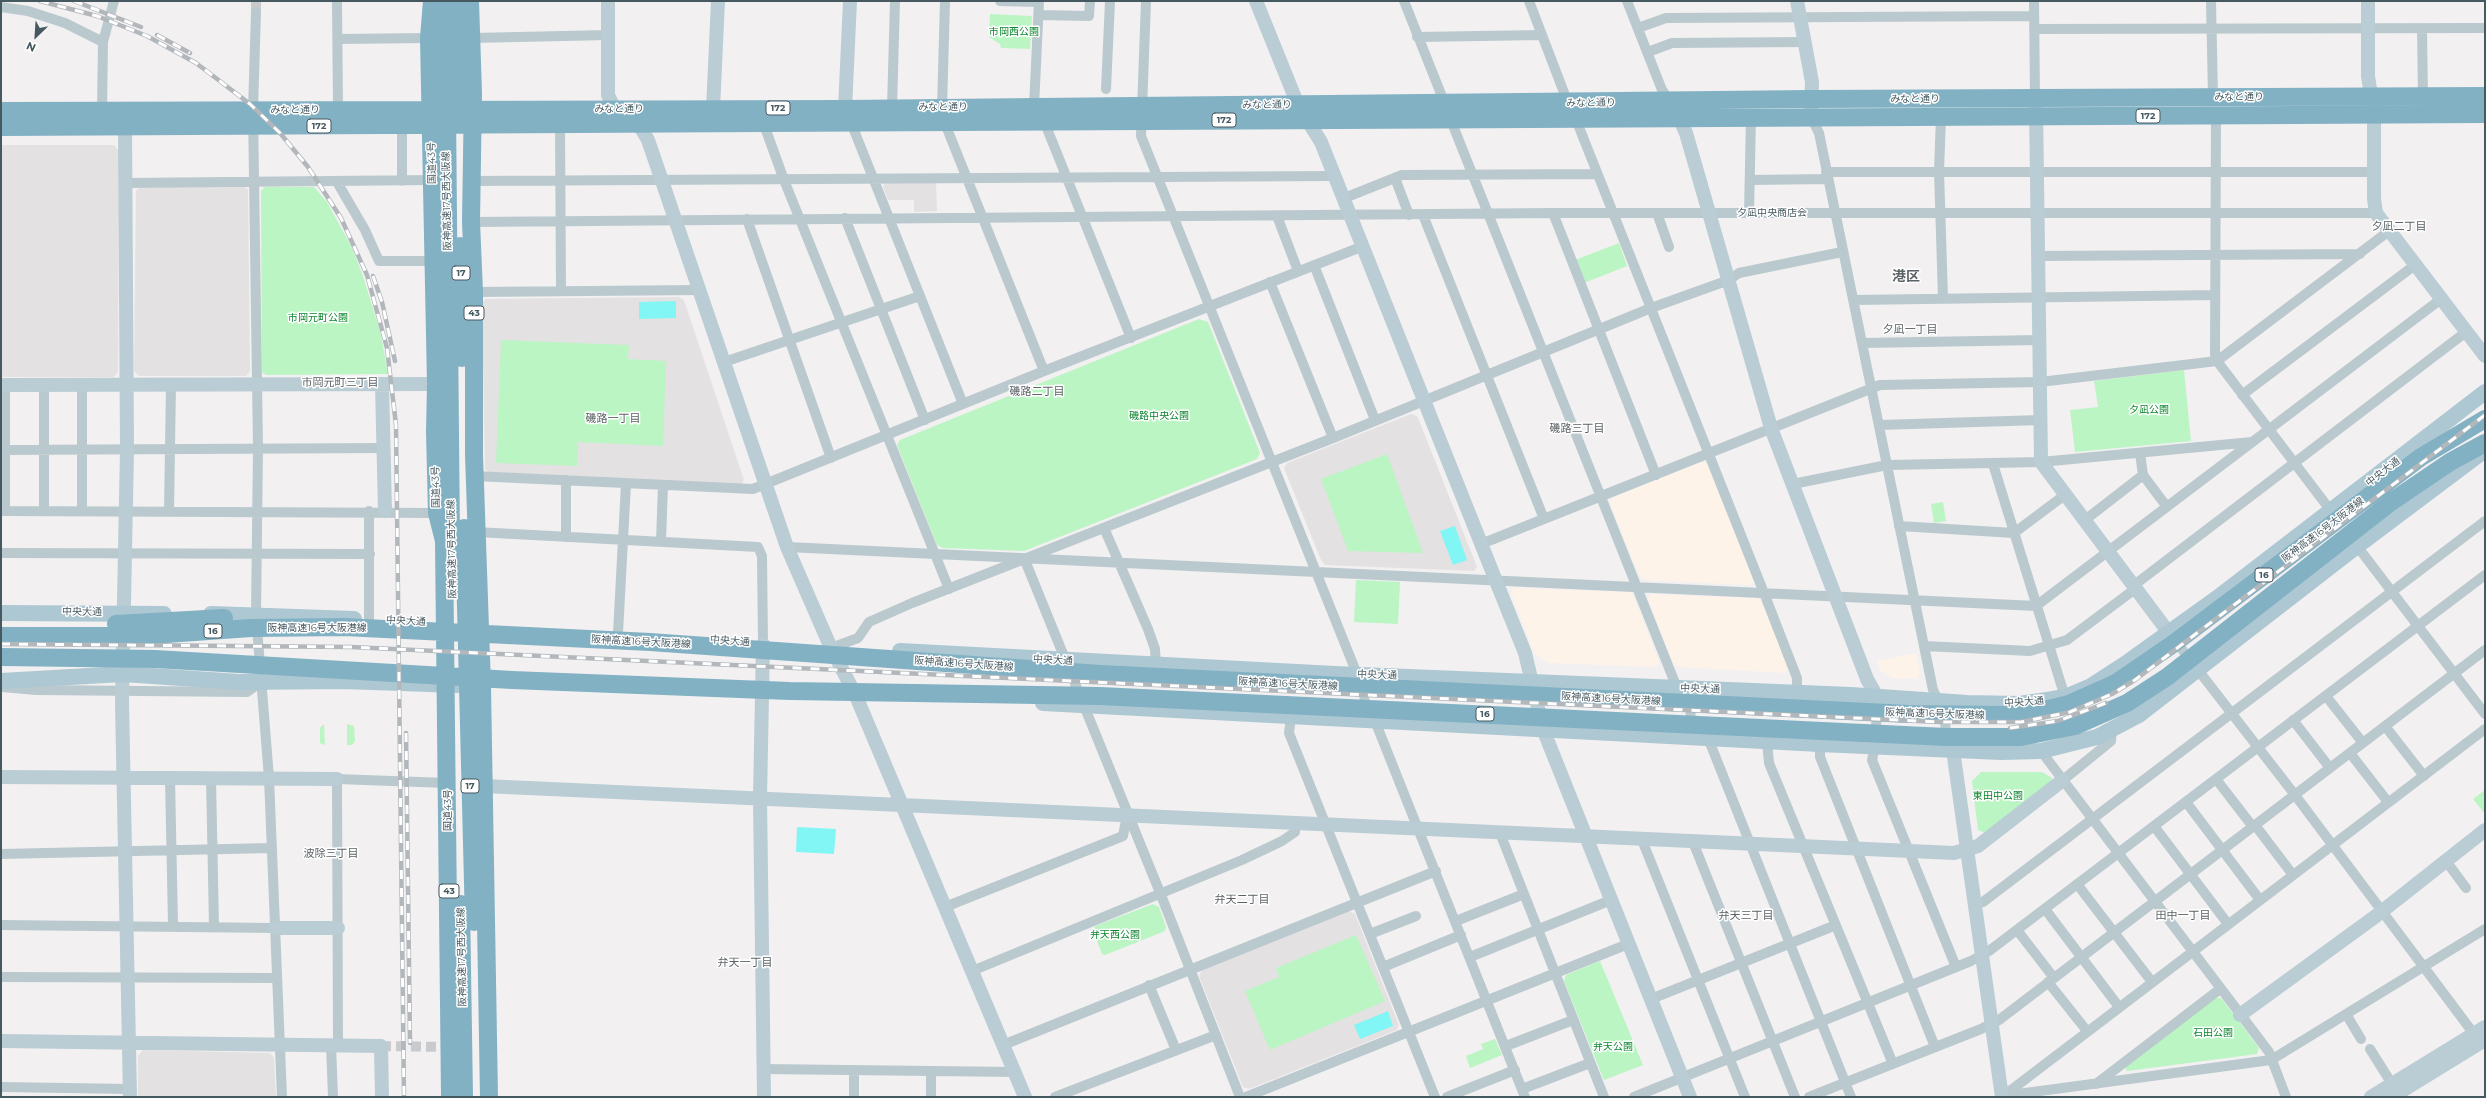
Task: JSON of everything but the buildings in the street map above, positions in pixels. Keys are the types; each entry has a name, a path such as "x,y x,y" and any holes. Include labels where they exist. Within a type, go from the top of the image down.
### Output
{"highway":[{"name":"国道43号","path":"432,1 429,38 436,384 444,541 443,623 447,783 450,1097"},
{"path":"441,1 435,92 438,228 444,293 442,512"},
{"name":"阪神高速17号西大阪線","path":"446,1 452,543 459,822 451,897 452,965 463,1016 464,1097"},
{"name":"阪神高速17号西大阪線","path":"458,1 464,544 474,923 476,1097"},
{"path":"462,1 468,47 469,94 470,228 466,291 467,431 474,455"},
{"name":"43","path":"470,1 472,38 471,222 474,292 474,476 484,741 489,1097"},
{"name":"みなと通り","path":"1572,110 1681,118 2216,115 2372,106 2423,97 2485,96"},
{"name":"みなと通り","path":"1,127 125,126 254,118 338,110 431,118 614,110 713,109 848,115 1447,111 1572,110 1671,102 1811,99 2213,97 2485,114"},
{"name":"みなと通り","path":"472,117 560,124 764,122 848,115 892,108 943,114"},
{"name":"みなと通り","path":"1,111 102,111 402,126 431,118"},
{"name":"阪神高速16号大阪港線","path":"1,636 138,636 285,627 424,631 650,642 1170,678 1908,714 1986,716 2022,714 2057,707 2089,696 2144,665 2421,457 2485,419"},
{"name":"阪神高速16号大阪港線","path":"1,657 155,659 394,674 790,691 1100,696 1946,737 2021,737 2075,726 2127,703 2167,677 2391,502 2450,462 2485,443"},
{"path":"444,578 447,592 453,601 466,602 474,593 478,579"},
{"path":"1,627 241,618 424,631"},
{"path":"1,667 156,671 273,679 345,678 394,674"},
{"name":"国道43号","path":"449,996 457,963 455,775 457,756 464,745 473,741 484,741"}],"main road":[{"name":"中央大通","path":"1,613 256,615 443,623 618,633 763,644 1156,665 2019,704 2065,697 2091,686 2169,633 2331,512 2485,392"},
{"path":"1,681 343,681 760,694 965,697 1085,706 1820,744 2001,752 2041,751 2097,737 2139,715 2357,546 2485,450"}],"street":[{"path":"102,111 103,42 114,1"},
{"path":"337,1 338,110"},
{"path":"608,1 608,95 614,110 638,123 648,140 787,548 831,648 856,696 1025,1097"},
{"path":"713,109 718,1"},
{"path":"850,1 848,115 963,404"},
{"path":"892,108 895,1"},
{"path":"945,1 943,114 1044,370"},
{"path":"1000,1 1039,2 1039,114 1131,338"},
{"path":"1039,15 1089,16 1090,1"},
{"path":"1106,89 1110,1"},
{"path":"1146,1 1141,136 1357,674 1365,685 1364,710 1375,721 1420,829 1524,1093 1590,1063"},
{"path":"1256,1 1302,112 1321,142 1361,247 1425,401 1525,653 1543,729 1690,1097"},
{"path":"1404,1 1487,214 1677,688 1690,700 1691,725 1708,738 1788,943 1851,1097"},
{"path":"1529,1 1596,174 1651,308 1797,678 1796,693"},
{"path":"1628,1 1662,90 1681,118 1771,428 1868,679 1877,697 1875,746 1872,760 1956,967"},
{"path":"1797,1 1812,82 1811,117 1819,133 1842,252 1936,701 1944,713 1945,738 1953,750 2001,1097"},
{"path":"2034,1 2035,98 2037,117 2041,462 2169,633 2198,668 2295,795 2423,967 2481,1036 2392,1091 2371,1097"},
{"path":"2211,1 2213,97"},
{"path":"2368,1 2376,213 2485,356"},
{"path":"1,6 28,11 65,23 103,42"},
{"path":"256,12 254,118 256,182 258,448 256,615 269,778 282,1097"},
{"path":"1638,28 1666,18 2034,16"},
{"path":"2034,29 2485,28"},
{"path":"2422,29 2423,97"},
{"path":"472,38 609,35"},
{"path":"1417,37 1542,35"},
{"path":"338,39 429,38"},
{"path":"1648,52 1672,43 1805,42"},
{"path":"2216,115 2215,294 2217,361 2485,714"},
{"path":"1749,213 1751,117"},
{"path":"1941,117 1939,171 1943,298"},
{"path":"764,122 784,180 843,321 949,589"},
{"path":"560,124 562,180 561,291"},
{"path":"1,1087 130,1093 123,682 127,449 125,126"},
{"path":"402,126 402,181"},
{"path":"1750,180 1827,175 1939,171 2037,170 2046,172 2374,172"},
{"path":"1342,199 1402,175 1596,174"},
{"path":"471,181 1333,176"},
{"path":"1395,178 1409,215"},
{"path":"126,183 432,180"},
{"path":"337,182 359,217 379,261 433,260"},
{"name":"夕凪中央商店会","path":"471,222 984,217 1083,218 1349,216 1553,213 1941,213 2038,211 2376,213"},
{"path":"1553,213 1656,475"},
{"path":"1657,213 1669,247"},
{"path":"1423,215 1485,375 1544,519"},
{"path":"1277,216 1298,271"},
{"path":"845,218 925,420"},
{"path":"747,219 832,458"},
{"path":"1481,544 1880,385 2040,382 2217,361 2389,231"},
{"path":"474,476 753,489 925,420 1044,370 1131,338 1361,247"},
{"path":"831,648 858,638 869,622 1024,558 1333,438 1651,308 1729,280 1739,273 1842,252"},
{"path":"2039,256 2360,254"},
{"path":"2242,395 2415,264"},
{"path":"1314,265 1375,420"},
{"path":"1270,282 1333,438"},
{"path":"474,292 700,290"},
{"path":"1853,300 2215,294"},
{"path":"724,362 920,296"},
{"path":"787,548 1121,562 1496,581 1836,595 2036,606 2441,299"},
{"path":"1924,646 2030,651 2066,640 2466,332"},
{"path":"1862,343 2040,340"},
{"path":"436,384 257,383 3,385 3,511 442,512"},
{"path":"169,511 171,384"},
{"path":"382,384 385,448 385,511"},
{"path":"44,385 44,511"},
{"path":"82,385 82,510"},
{"path":"1879,425 2041,420"},
{"path":"1793,484 1886,465 2041,462 2252,442"},
{"path":"4,450 385,448"},
{"path":"2140,453 2143,475 2167,507"},
{"path":"1993,464 2065,697"},
{"path":"2085,520 2143,475"},
{"path":"566,480 566,537"},
{"path":"618,633 626,484"},
{"path":"661,541 663,485"},
{"path":"1899,526 2014,533 2066,494"},
{"path":"369,511 369,620"},
{"path":"1975,904 1982,902 2485,521"},
{"path":"1104,528 1121,562 1155,649 1156,665"},
{"path":"476,532 754,546 762,550 763,644 760,694 760,798 764,1097"},
{"path":"1,553 125,555 370,554"},
{"path":"1024,558 1064,660 1085,706 1127,815 1161,895 1240,1097"},
{"path":"1634,1097 1911,986 1981,955 2045,909 2485,575"},
{"path":"1809,1097 1991,1025 2485,650"},
{"path":"1,687 36,690 123,682"},
{"path":"2326,696 2363,743"},
{"path":"1291,717 1289,733 1434,1097"},
{"path":"2293,720 2330,768"},
{"path":"2385,726 2424,776"},
{"path":"484,786 902,803 1642,840 1954,853 1978,846 2063,780 2111,741 2112,729"},
{"path":"2001,1097 2485,729"},
{"path":"1768,741 1769,763 1893,1064"},
{"path":"1820,744 1820,757 1935,1047"},
{"path":"2041,751 2269,1052 2286,1097"},
{"path":"2350,753 2388,802"},
{"path":"1,777 269,778 447,783"},
{"path":"170,778 173,925"},
{"path":"211,778 214,927"},
{"path":"333,1097 338,928 337,779"},
{"path":"2216,780 2293,875"},
{"path":"2186,802 2260,900"},
{"path":"945,907 1123,836 1127,815"},
{"path":"972,971 1161,895 1282,842 1295,832 1296,823"},
{"path":"2154,826 2228,924"},
{"path":"2240,1015 2381,911 2485,830"},
{"path":"1500,833 1554,974 1604,1097"},
{"path":"1642,840 1745,1097"},
{"path":"1693,842 1795,1097"},
{"path":"1,854 171,849 213,850 272,848"},
{"path":"2446,861 2466,888"},
{"path":"1003,1045 1149,985 1436,871"},
{"path":"2077,884 2152,982"},
{"path":"1456,921 1524,894"},
{"path":"1470,957 1611,900"},
{"path":"2045,909 2119,1007"},
{"path":"1370,934 1416,916"},
{"path":"1,925 173,925 214,927 338,928"},
{"path":"1651,999 1836,925"},
{"path":"2001,1097 2271,1060 2485,929"},
{"path":"2017,930 2087,1031"},
{"path":"1383,967 1462,935"},
{"path":"1246,1097 1628,944"},
{"path":"1,977 277,978"},
{"path":"1149,985 1176,1050"},
{"path":"2095,1084 2220,989"},
{"path":"2346,1014 2361,1039"},
{"path":"1506,1046 1573,1020"},
{"path":"1055,1097 1216,1035"},
{"path":"1,1041 129,1041 381,1046 382,1097"},
{"path":"2370,1049 2392,1091"},
{"path":"764,1069 1015,1072"},
{"path":"854,1070 854,1097"},
{"path":"1447,1097 1515,1070"},
{"path":"931,1071 931,1097"}],"shaded area":[{"path":"1,145 114,145 119,151 118,372 114,377 1,377"},
{"path":"936,182 937,211 914,212 914,200 888,200 883,187 885,183"},
{"path":"141,186 245,187 248,190 250,371 246,376 139,376 134,371 136,191"},
{"path":"679,297 684,300 744,480 741,485 488,472 485,469 482,303 485,299"},
{"path":"1411,414 1417,416 1477,567 1474,571 1325,565 1321,560 1284,468 1287,463"},
{"path":"1701,462 1707,464 1754,581 1750,585 1645,580 1640,577 1610,504 1612,498"},
{"path":"1514,588 1629,592 1633,595 1659,662 1657,667 1548,663 1535,654 1511,593"},
{"path":"1651,594 1756,598 1761,601 1789,668 1785,673 1679,667 1674,665 1648,599"},
{"path":"1916,653 1920,673 1916,679 1893,678 1880,670 1877,661"},
{"path":"1349,911 1355,914 1399,1025 1397,1030 1249,1089 1243,1087 1199,976 1202,970"},
{"path":"143,1050 270,1053 274,1058 276,1097 138,1097 138,1056"}],"green space":[{"name":"市岡西公園","path":"990,14 1032,16 1030,49 1001,48 1000,44 989,37"},
{"name":"市岡元町公園","path":"265,187 314,187 327,202 352,248 363,276 381,335 388,374 266,375 262,372 261,191"},
{"path":"1619,243 1627,266 1584,283 1575,260"},
{"name":"磯路中央公園","path":"1199,319 1208,322 1260,453 1257,459 1024,551 943,548 937,545 897,445 900,440"},
{"path":"501,340 629,345 628,359 666,361 663,446 578,442 577,466 496,463"},
{"name":"夕凪公園","path":"2184,370 2191,441 2075,452 2070,410 2098,407 2094,381"},
{"path":"1387,454 1423,553 1348,551 1321,479"},
{"path":"1943,502 1946,521 1934,523 1931,504"},
{"path":"1356,580 1400,582 1398,624 1354,622"},
{"path":"324,724 325,745 320,743 320,728"},
{"path":"347,724 354,726 355,741 352,745 347,745"},
{"name":"東田中公園","path":"1981,772 2042,772 2052,778 2051,784 1985,833 1978,830 1972,781"},
{"path":"2485,790 2485,814 2473,799"},
{"name":"弁天西公園","path":"1153,904 1159,907 1166,927 1165,931 1105,955 1102,954 1093,931 1095,926"},
{"path":"1356,935 1385,1001 1270,1050 1245,991 1279,977 1276,968"},
{"name":"弁天公園","path":"1600,961 1643,1065 1604,1080 1564,981 1566,975"},
{"name":"石田公園","path":"2215,998 2221,998 2259,1048 2257,1054 2127,1071 2124,1066"},
{"path":"1495,1039 1502,1055 1470,1068 1466,1056 1483,1049 1481,1044"}],"water":[{"path":"676,301 676,318 639,319 639,302"},
{"path":"1455,526 1467,560 1453,565 1440,531"},
{"path":"797,827 836,829 834,854 796,852"},
{"path":"1388,1011 1393,1026 1360,1039 1354,1025"}],"tunnel":[{"path":"256,1 256,12"},
{"path":"381,1046 451,1047"}],"railway":[{"path":"40,1 97,16 147,36 196,63 250,104 280,133 308,167 341,218 367,275 387,348 396,425 404,1097"},
{"path":"74,1 141,27"},
{"path":"157,35 190,53"},
{"path":"373,276 382,302 395,361"},
{"path":"1,644 351,647 1940,722 2021,722 2070,712 2112,694 2135,680 2485,415"},
{"path":"2010,728 2058,721 2106,703"},
{"path":"406,733 410,1043"}],"district":[{"name":"夕凪二丁目","path":"2399,227"},
{"name":"港区","path":"1906,277"},
{"name":"夕凪一丁目","path":"1910,330"},
{"name":"市岡元町三丁目","path":"340,383"},
{"name":"磯路二丁目","path":"1037,392"},
{"name":"磯路一丁目","path":"613,419"},
{"name":"磯路三丁目","path":"1577,429"},
{"name":"波除三丁目","path":"331,854"},
{"name":"弁天二丁目","path":"1242,900"},
{"name":"弁天三丁目","path":"1746,916"},
{"name":"田中一丁目","path":"2183,916"},
{"name":"弁天一丁目","path":"745,963"}]}
